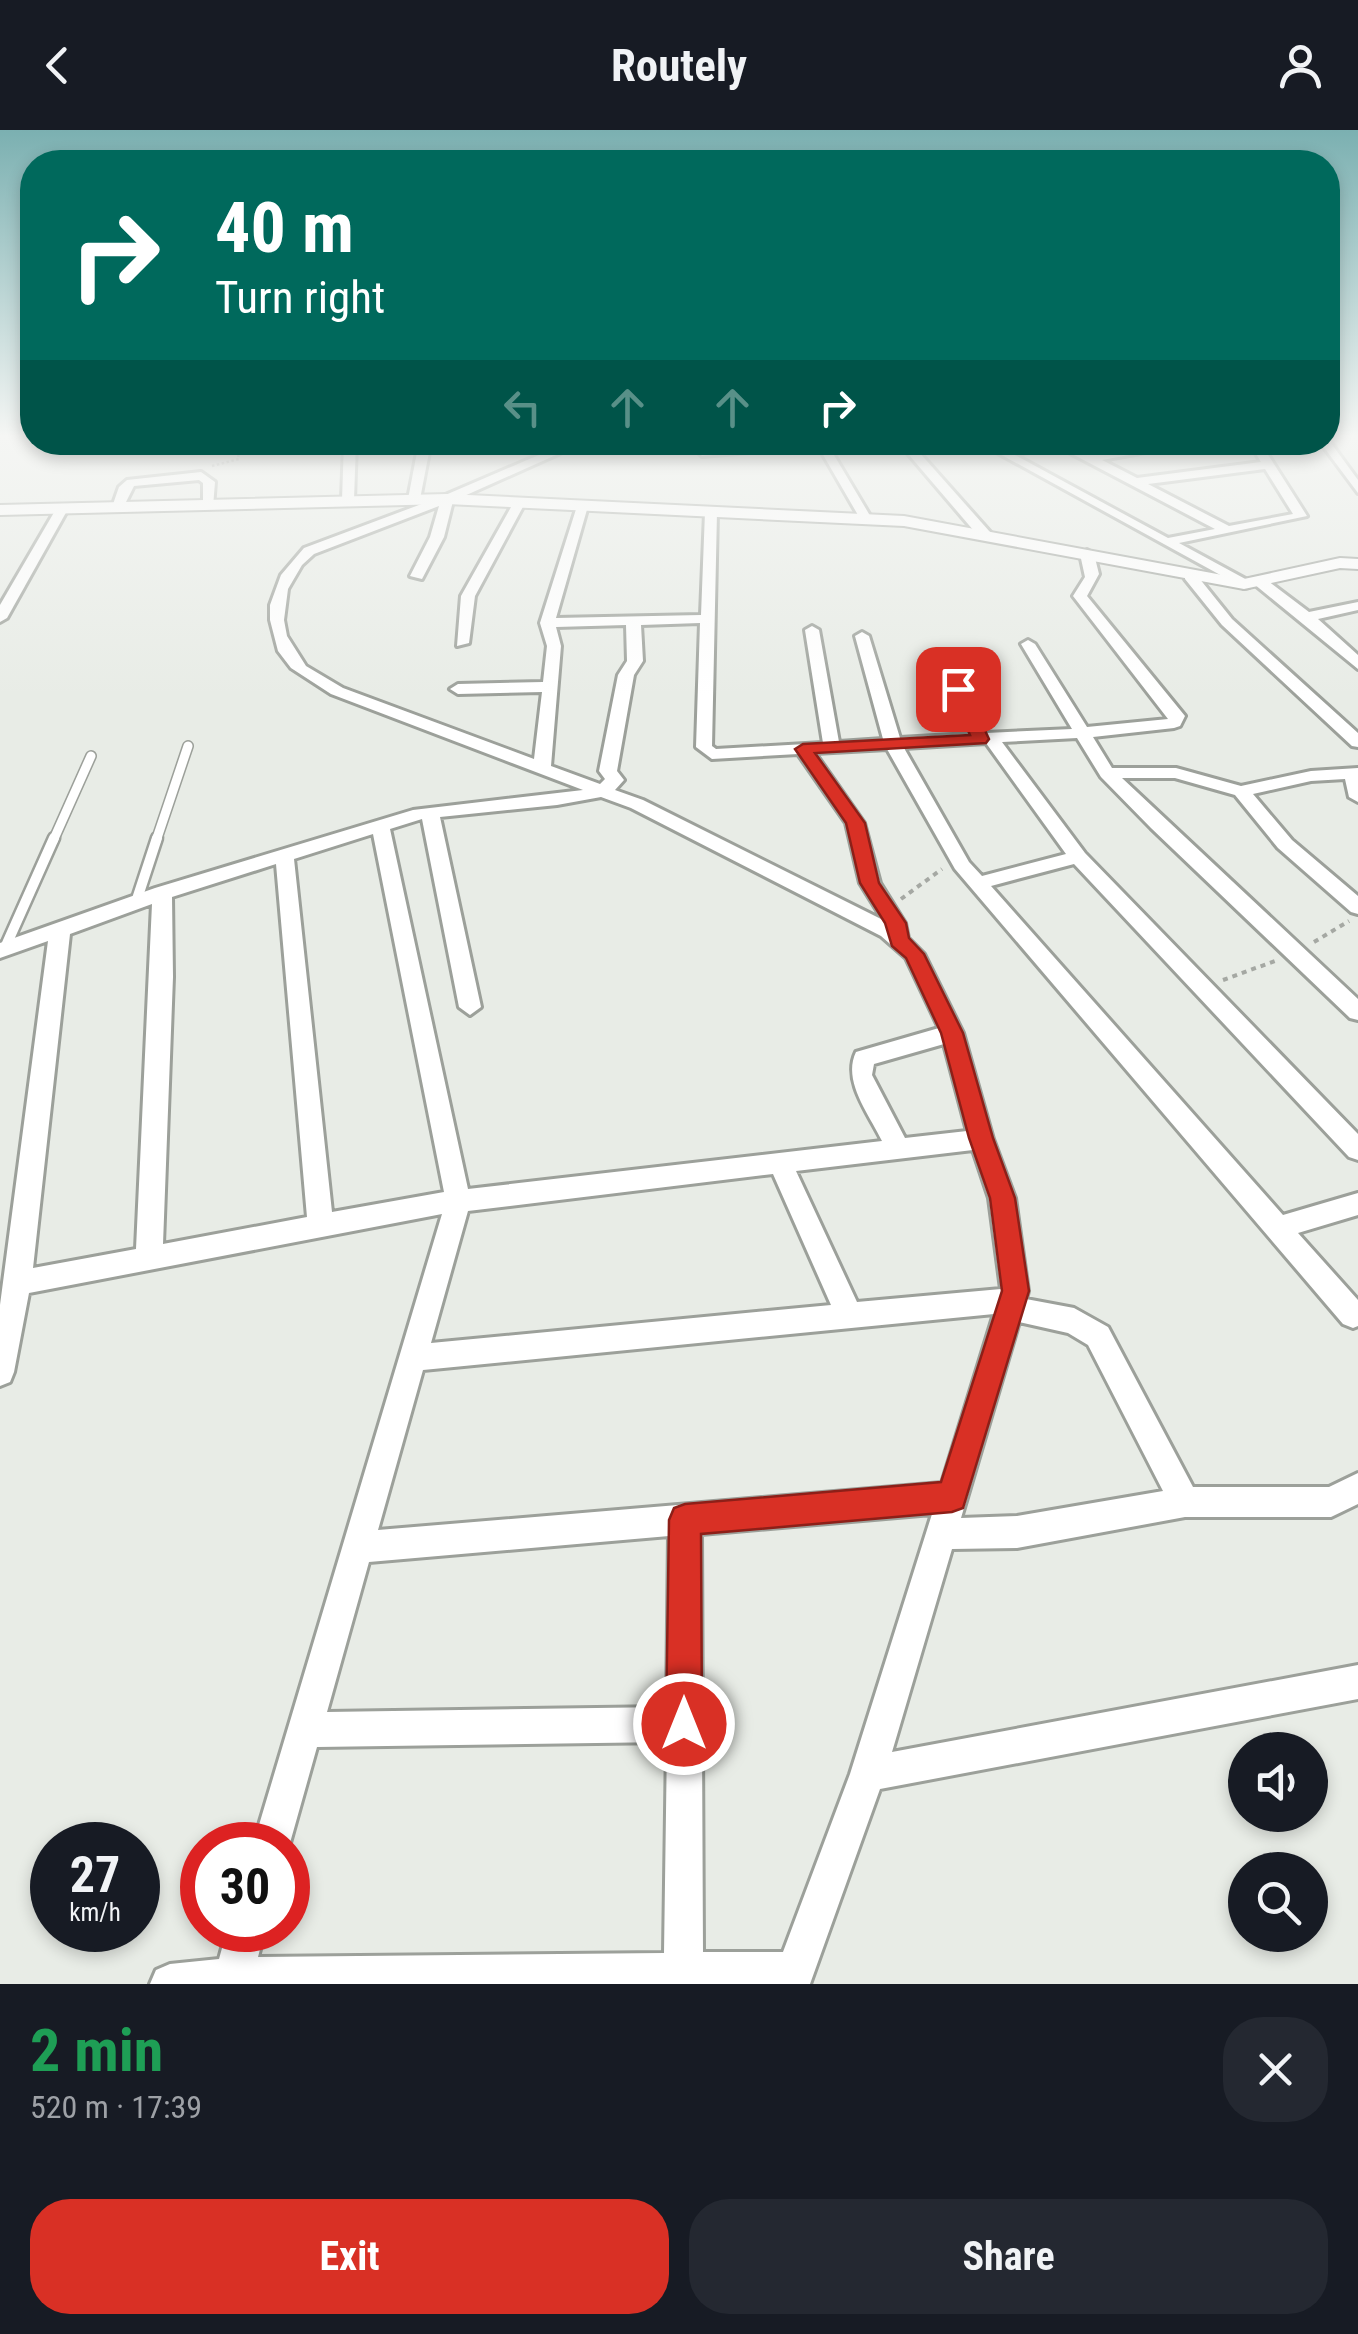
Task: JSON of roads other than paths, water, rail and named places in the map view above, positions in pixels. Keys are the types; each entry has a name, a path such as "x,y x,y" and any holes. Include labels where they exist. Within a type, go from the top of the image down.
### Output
{"street":[{"path":"0,618 53,525"},
{"path":"170,1984 232,1977 683,1972 792,1978 868,1774 1011,1304 1013,1263 1002,1198 952,1033 914,954 900,941 872,922 609,786 542,767 337,691 298,667 285,648 276,602 291,565 309,551 379,525"},
{"path":"417,576 440,525"},
{"path":"462,642 468,596 507,525"},
{"path":"542,767 554,646 548,623 577,525"},
{"path":"710,525 704,746 712,754 1081,733 1177,720 1080,596 1091,586 1094,574 1086,554"},
{"path":"907,525 985,535 1190,576 1251,582 1340,563 1358,564"},
{"path":"976,525 985,535"},
{"path":"1134,525 1251,582 1306,617 1357,662"},
{"path":"1216,525 1225,529"},
{"path":"1166,542 1251,525"},
{"path":"1190,576 1226,622 1358,742"},
{"path":"1306,617 1358,606"},
{"path":"548,623 706,619"},
{"path":"609,786 608,770 626,675 635,661 633,621"},
{"path":"812,630 832,747"},
{"path":"862,636 893,744 958,858 1353,1315 1358,1313"},
{"path":"1028,644 1107,773 1358,1012"},
{"path":"948,664 986,739 1078,857 1358,1150"},
{"path":"458,690 551,687"},
{"path":"803,749 856,823 870,883 887,909 900,941"},
{"path":"1107,773 1176,773 1241,791 1311,776 1358,776"},
{"path":"1358,776 1352,782 1358,798"},
{"path":"2,950 162,892 430,812 556,800 609,786"},
{"path":"1241,791 1284,844 1358,907"},
{"path":"430,812 470,1007"},
{"path":"278,1822 458,1201 380,826"},
{"path":"284,854 321,1226"},
{"path":"978,883 1078,857"},
{"path":"148,1258 162,977 162,892"},
{"path":"0,1372 18,1283 60,929"},
{"path":"898,1148 861,1075 864,1058 952,1033"},
{"path":"18,1283 458,1201 981,1138"},
{"path":"780,1162 850,1316"},
{"path":"1278,1228 1358,1204"},
{"path":"412,1358 1011,1304 1074,1322 1098,1336 1185,1502"},
{"path":"941,1534 1016,1532 1185,1502 1332,1502 1358,1488"},
{"path":"357,1547 952,1497"},
{"path":"683,1972 685,1520"},
{"path":"868,1774 1358,1682"},
{"path":"304,1730 684,1724"},
{"path":"232,1977 239,1952"}],"lane":[{"path":"136,902 188,746"},
{"path":"2,950 91,756"}]}
